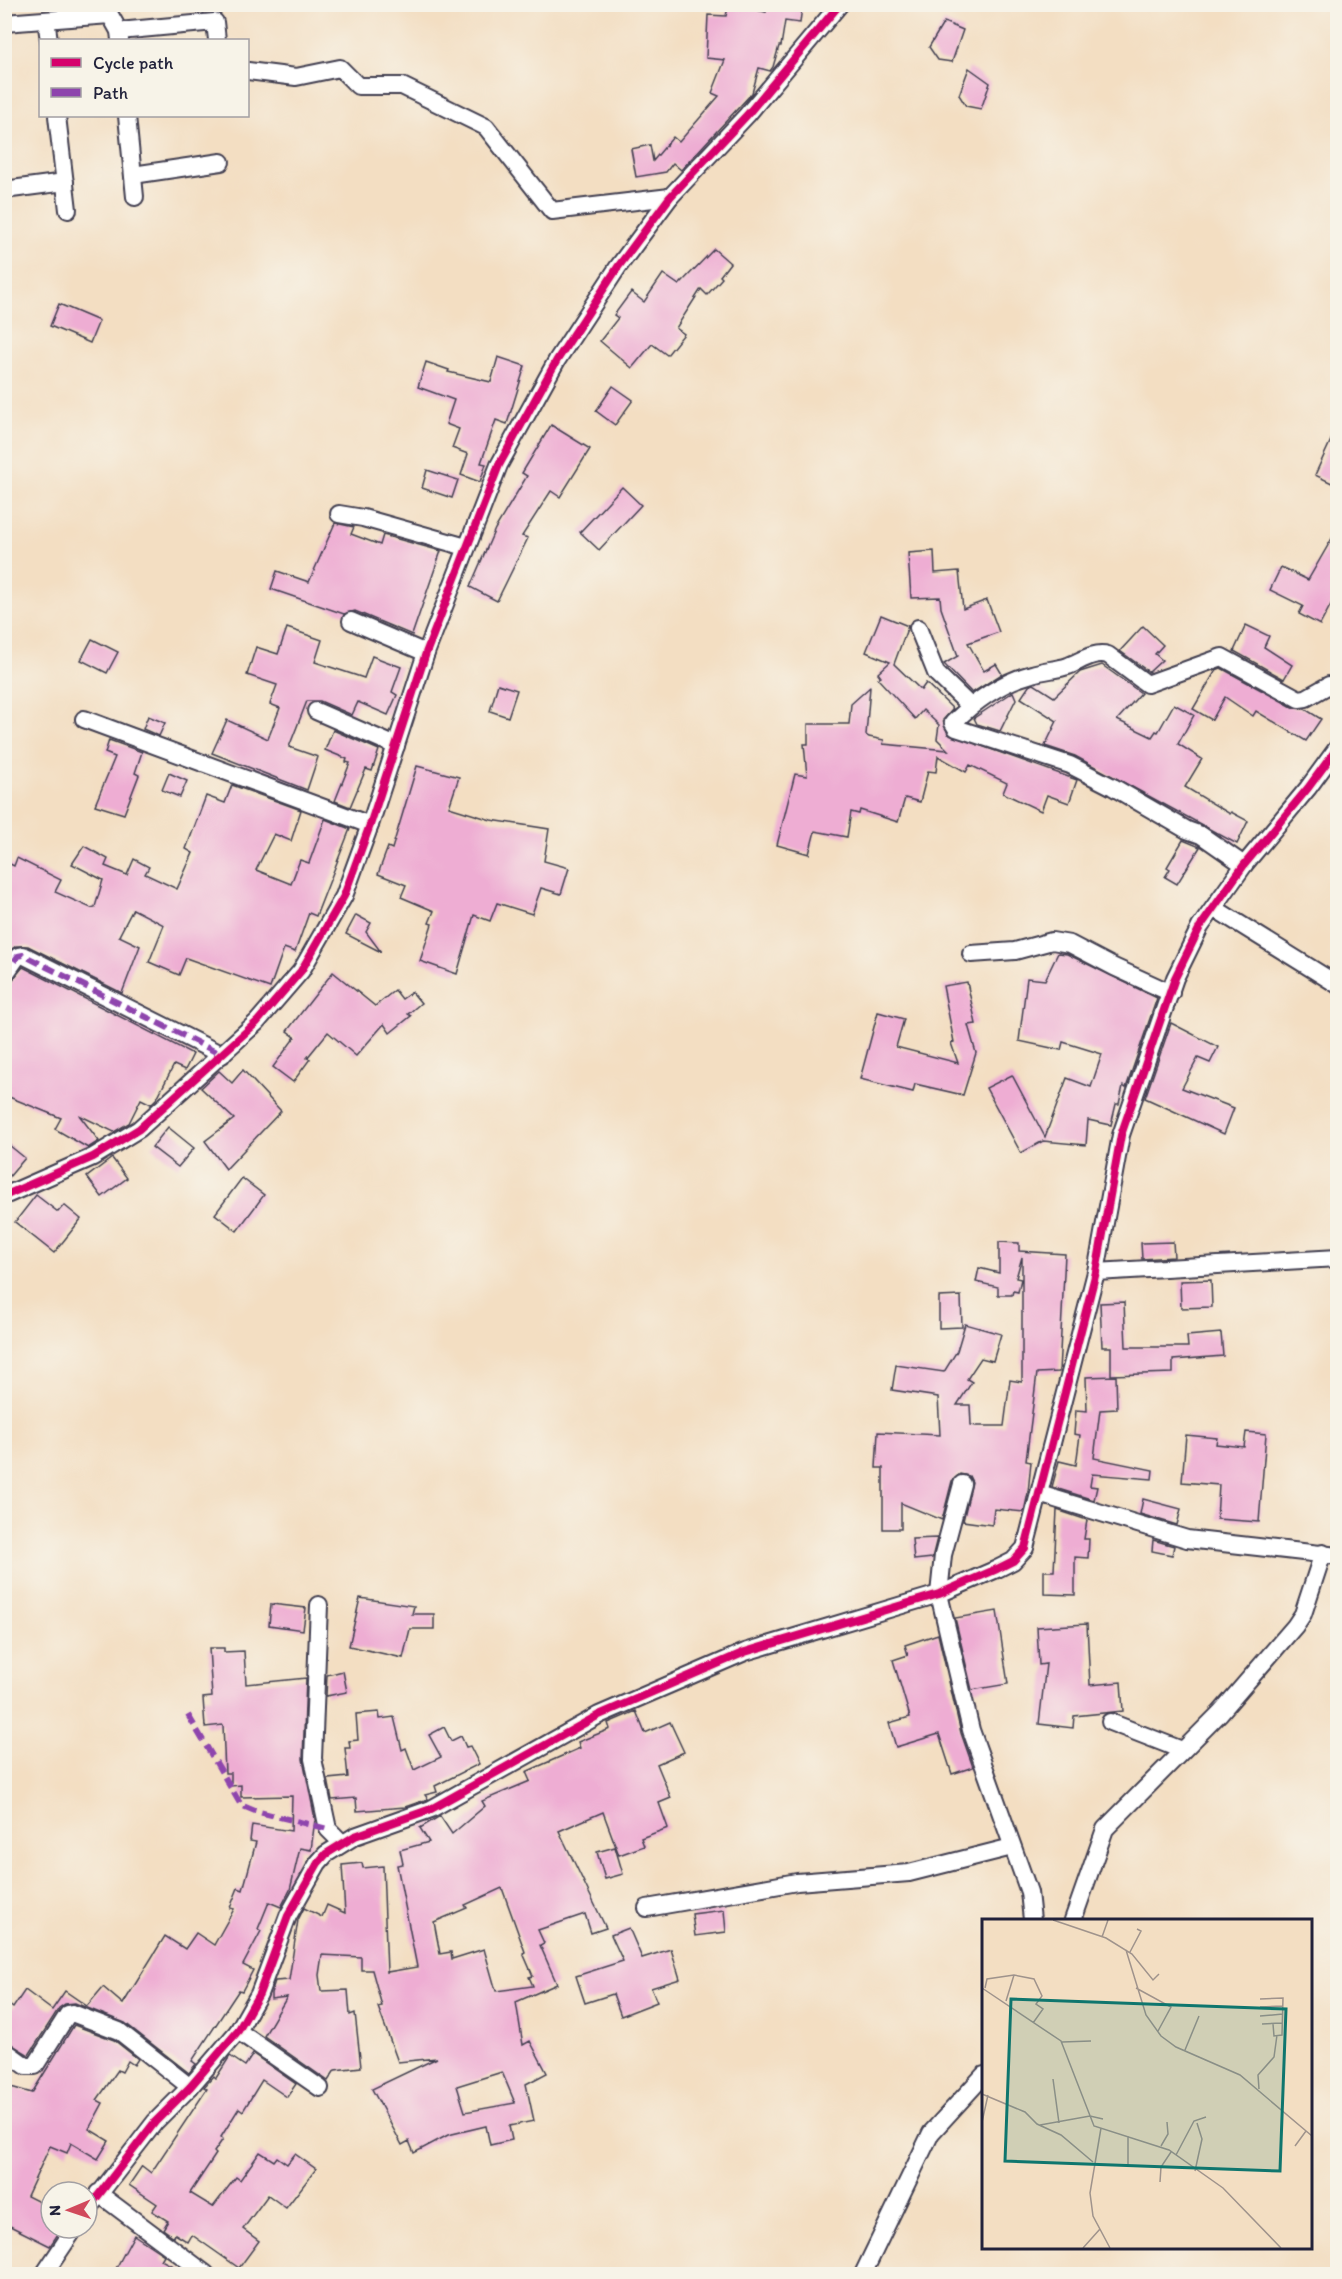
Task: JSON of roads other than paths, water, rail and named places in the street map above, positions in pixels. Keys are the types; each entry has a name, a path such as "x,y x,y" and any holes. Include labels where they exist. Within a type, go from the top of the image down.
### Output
{"street":[{"path":"4,1196 115,1146 139,1129 257,1022 311,955 344,896 370,825 426,653 499,465 557,360 618,267 670,197 747,115 840,4"},
{"path":"4,23 110,15 119,36 215,22 217,39"},
{"path":"46,20 49,39"},
{"path":"249,71 296,77 340,68 358,86 402,86 486,127 552,211 670,197"},
{"path":"57,117 68,210"},
{"path":"127,117 135,197"},
{"path":"133,175 220,162"},
{"path":"4,190 65,182"},
{"path":"339,514 363,518 466,547"},
{"path":"351,621 426,653"},
{"path":"918,628 936,673 970,706"},
{"path":"1244,865 1201,835 1187,830 1093,776 1070,765 955,728 953,723 970,706 996,689 1030,674 1061,668 1100,654 1108,655 1147,684 1222,657 1299,699 1306,698 1329,685 1338,689"},
{"path":"316,711 396,746"},
{"path":"84,719 370,825"},
{"path":"99,2192 155,2122 190,2087 238,2031 259,1994 288,1916 318,1863 342,1843 431,1809 599,1715 745,1652 939,1594 997,1569 1020,1554 1025,1548 1096,1272 1121,1135 1171,993 1200,927 1244,865 1308,789 1338,747"},
{"path":"1214,908 1338,985"},
{"path":"971,954 1015,951 1052,940 1070,944 1113,967 1171,993"},
{"path":"4,976 18,956 23,955 222,1055"},
{"path":"1096,1272 1338,1258"},
{"path":"962,1484 943,1555 939,1594 971,1730 1029,1892 1032,1919"},
{"path":"1039,1494 1187,1539 1330,1555 1295,1626 1220,1713 1105,1829 1073,1919"},
{"path":"319,1605 313,1759 328,1829 342,1843"},
{"path":"1110,1722 1182,1750"},
{"path":"647,1908 797,1882 909,1873 1012,1847"},
{"path":"4,2050 26,2066 35,2066 66,2017 72,2013 119,2031 190,2087"},
{"path":"238,2031 320,2088"},
{"path":"863,2274 931,2133 982,2077"},
{"path":"99,2194 206,2274"},
{"path":"44,2274 67,2240"}]}
